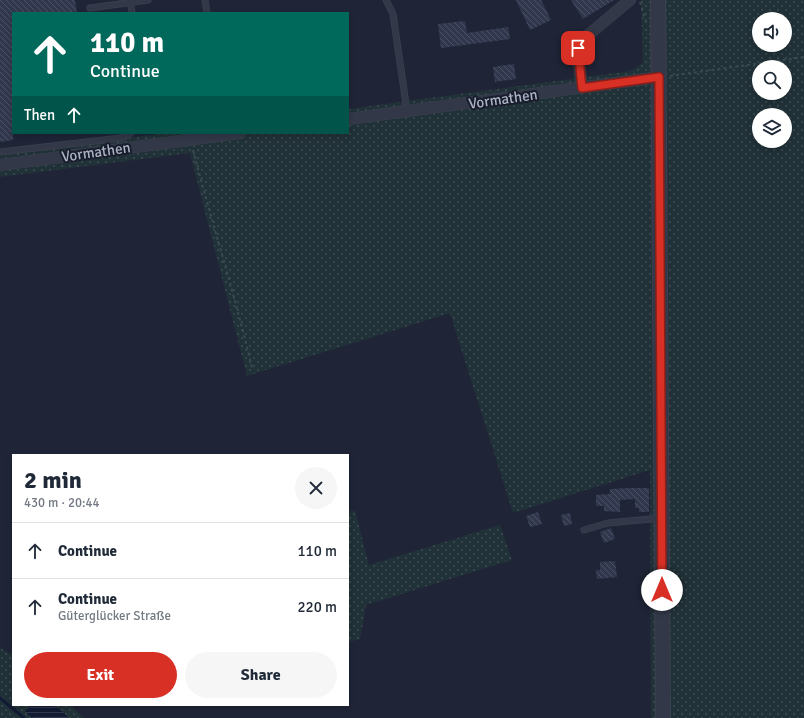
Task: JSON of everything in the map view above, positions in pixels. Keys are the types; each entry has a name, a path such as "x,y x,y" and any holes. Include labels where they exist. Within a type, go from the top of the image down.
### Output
{"street":[{"path":"582,88 578,55 581,41 630,0"},
{"path":"658,0 663,718"},
{"name":"Vormathen","path":"349,119 659,77"},
{"name":"Vormathen","path":"0,165 222,134"}],"lane":[{"path":"90,8 130,1 148,0"},
{"path":"205,0 206,12"},
{"path":"386,0 392,14 407,112"},
{"path":"130,1 132,12"},
{"path":"0,152 121,138 129,134"},
{"path":"584,530 608,523 662,518"}],"path":[{"path":"659,77 804,58"},
{"path":"190,139 222,261 239,314 252,368"}],"shaded area":[{"path":"641,0 804,0 804,718 651,718 650,470 513,513 450,313 247,376 190,153 0,177 0,155 158,134 349,134 349,109 630,71 643,63"},
{"path":"355,510 369,565 500,525 512,560 366,605 360,639 349,642 349,512"},
{"path":"0,648 12,654 12,706 30,706 25,712 33,718 0,718"},
{"path":"55,706 71,706 84,718 69,718"}],"water":[{"path":"30,706 52,706 60,710 69,718 33,718 25,712"}],"building":[{"path":"0,0 75,0 77,12 12,12 13,140 0,142"},
{"path":"516,0 541,0 551,20 530,30"},
{"path":"571,0 614,0 583,19"},
{"path":"465,21 467,33 508,27 510,39 441,48 438,24"},
{"path":"514,64 516,79 495,82 493,67"},
{"path":"649,488 649,512 639,512 639,508 635,508 635,499 620,500 620,512 604,511 604,506 596,506 596,495 610,494 610,489"},
{"path":"538,512 542,524 530,527 526,516"},
{"path":"570,513 572,524 564,526 561,515"},
{"path":"611,528 615,539 604,543 600,532"},
{"path":"615,561 617,577 597,579 596,570 600,570 600,562"}],"waterway":[{"path":"0,698 24,718"}],"route":[{"path":"578,48 582,88 659,77 662,590"}]}
